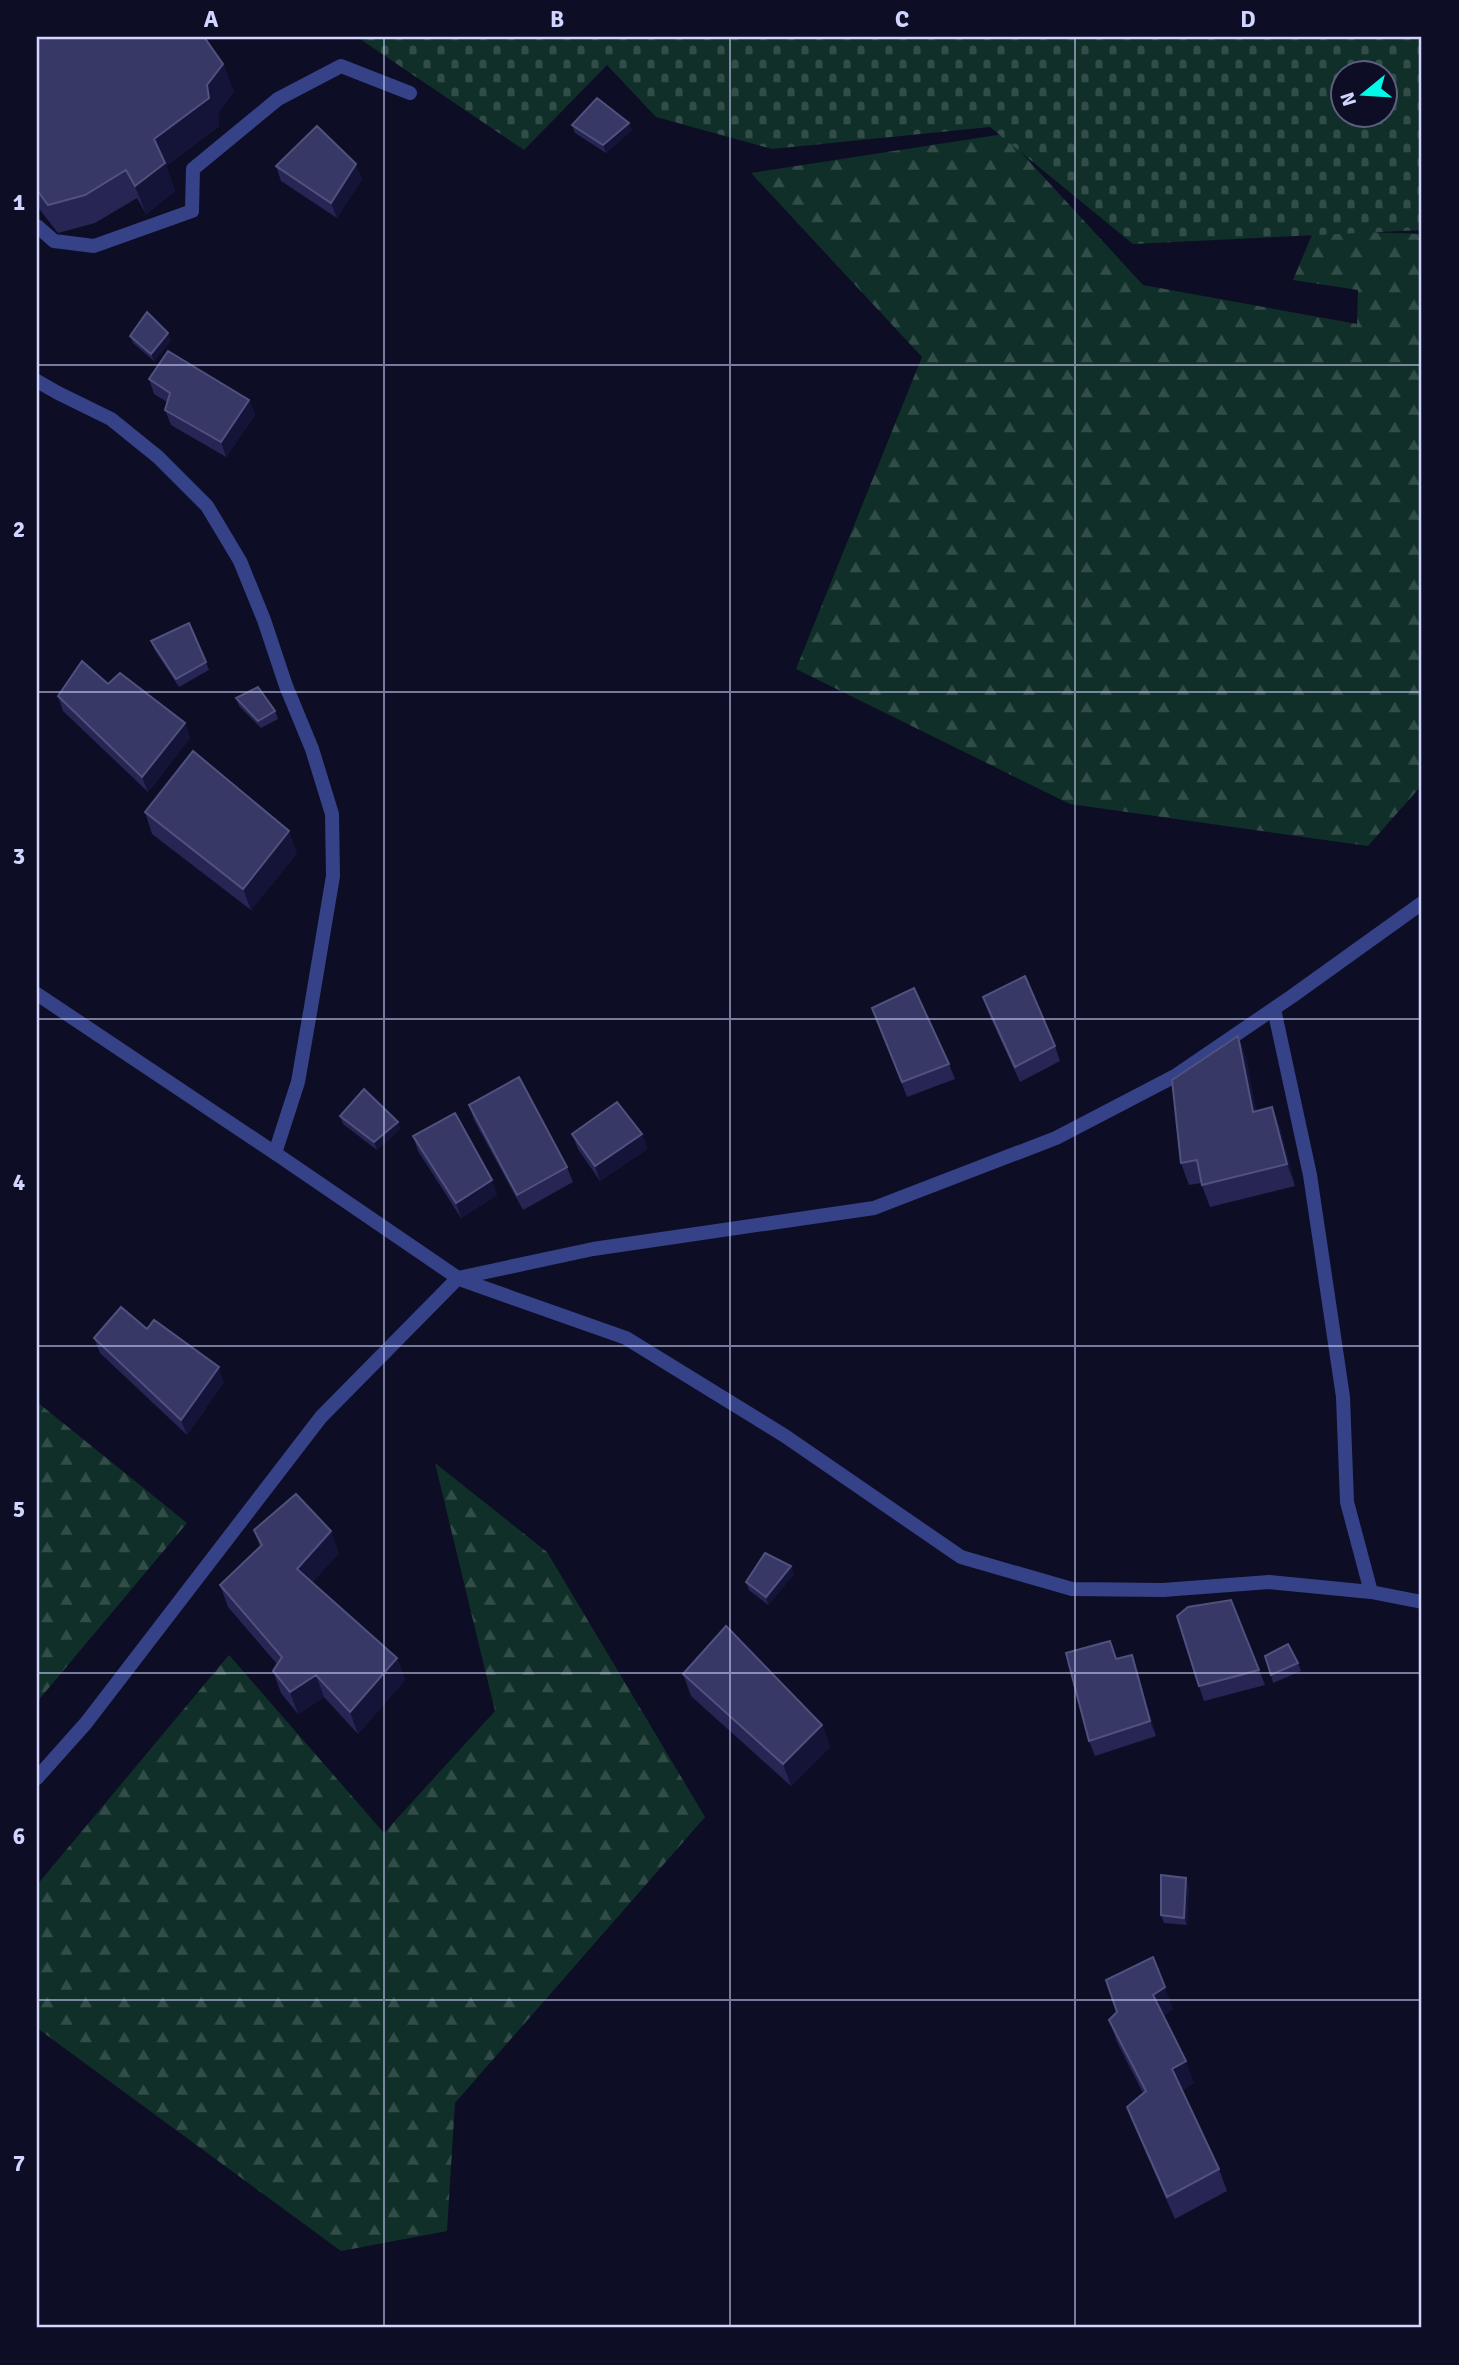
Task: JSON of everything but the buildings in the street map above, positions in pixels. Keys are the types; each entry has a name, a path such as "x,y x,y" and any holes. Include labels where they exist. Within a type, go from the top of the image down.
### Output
{"street":[{"path":"37,226 54,240 94,246 192,211 192,169 278,99 341,66 410,93"},
{"path":"37,381 111,419 158,457 206,506 240,561 312,749 332,814 333,876 298,1082 275,1153"},
{"path":"37,1778 86,1723 321,1417 457,1278 593,1249 874,1208 1056,1138 1175,1076 1422,903"},
{"path":"37,994 457,1278 626,1338 785,1436 961,1557 1072,1589 1163,1590 1269,1582 1371,1592 1422,1602"},
{"path":"1274,1009 1314,1203 1343,1396 1348,1502 1371,1592"}],"green space":[{"path":"357,37 1422,37 1422,230 1133,244 990,127 772,149 656,117 607,65 524,150"},
{"path":"1004,134 1143,285 1357,324 1358,290 1293,280 1314,230 1422,234 1422,785 1368,846 1070,804 796,669 922,357 751,173"},
{"path":"37,1402 187,1523 37,1702"},
{"path":"435,1463 547,1552 705,1817 455,2103 447,2231 341,2251 37,2028 37,1885 229,1655 384,1833 495,1711"}]}
